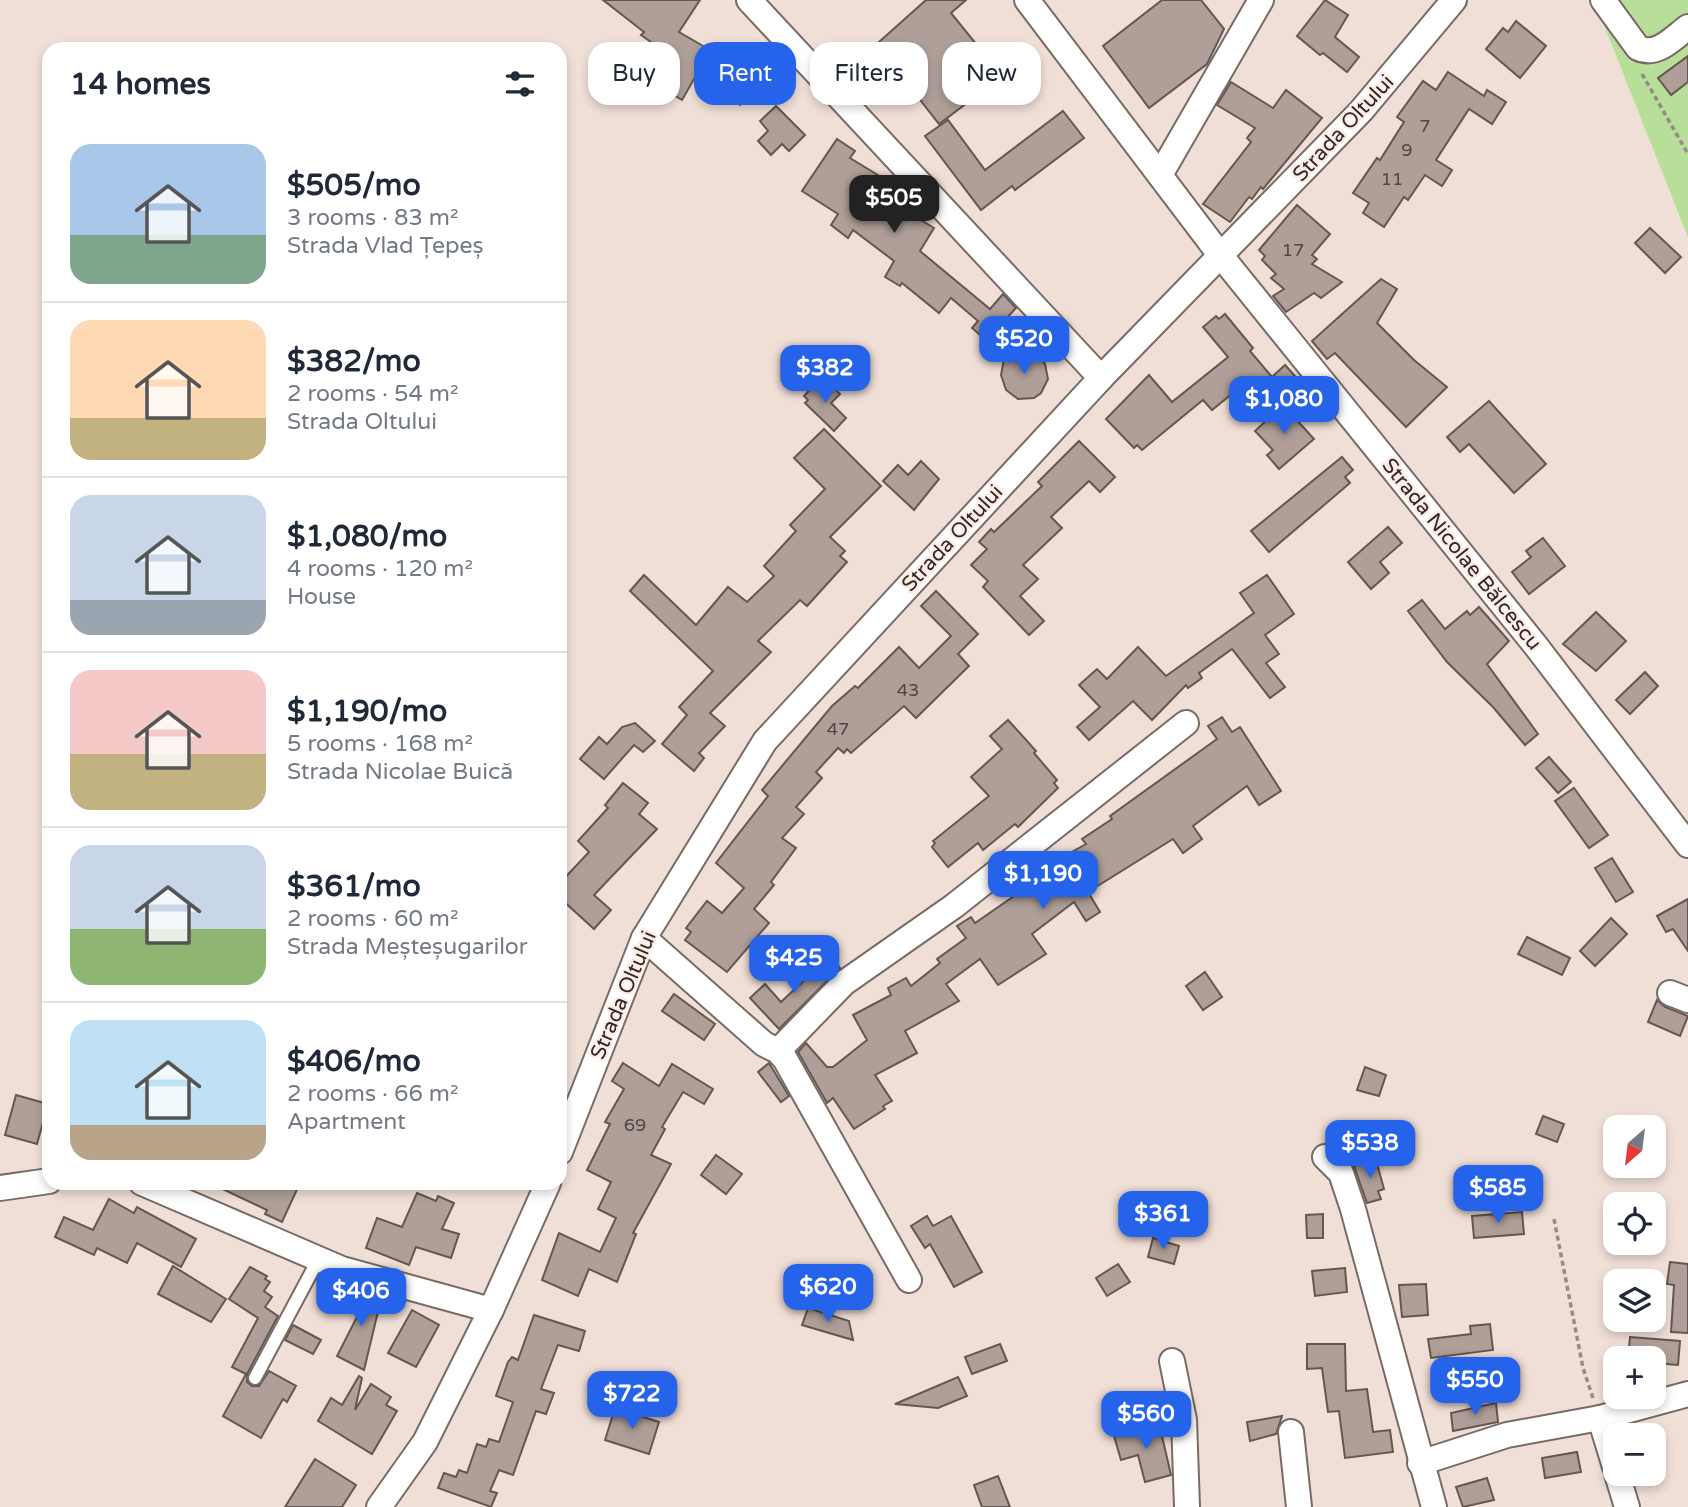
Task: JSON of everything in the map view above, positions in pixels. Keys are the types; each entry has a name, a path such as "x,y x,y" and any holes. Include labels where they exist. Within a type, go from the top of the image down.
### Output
{"street":[{"path":"749,0 1101,378"},
{"name":"Strada Nicolae Bălcescu","path":"1027,0 1221,256 1536,646 1688,845"},
{"path":"1160,175 1261,0"},
{"name":"Strada Oltului","path":"567,1134 645,939 746,770 781,722 1101,378 1362,111 1454,0"},
{"path":"1603,0 1638,48 1646,51 1657,50 1688,27"},
{"path":"778,1051 844,984 954,906 1186,723"},
{"path":"645,939 764,1044 778,1051 909,1280"},
{"path":"1325,1157 1341,1173 1353,1209 1434,1507"},
{"path":"0,1188 42,1182"},
{"path":"158,1190 342,1269 491,1310"},
{"path":"379,1507 425,1442 491,1310 545,1190"},
{"path":"1172,1360 1184,1420 1187,1507"},
{"path":"1420,1463 1507,1435 1600,1418 1688,1394"},
{"path":"1600,1418 1603,1428"},
{"path":"1291,1433 1299,1507"},
{"path":"1621,1486 1627,1507"}],"lane":[{"path":"254,1378 318,1260"}],"path":[{"path":"1638,48 1637,65 1688,154"},
{"path":"1554,1219 1583,1368 1600,1418"}],"green space":[{"path":"1594,0 1688,0 1688,237"}],"building":[{"path":"603,0 700,0 679,32 696,42 694,42 694,79 682,100 680,42 651,42 641,35 644,32"},
{"path":"926,0 966,0 951,13 974,42 942,42 942,105 964,105 939,124 924,105 928,105 928,42 879,42"},
{"path":"1162,0 1201,0 1224,29 1207,64 1149,108 1103,46"},
{"path":"1325,0 1348,15 1335,37 1359,57 1347,72 1297,36"},
{"path":"1516,21 1546,46 1520,78 1486,49 1503,28 1508,32"},
{"path":"1688,56 1688,82 1671,95 1658,78"},
{"path":"1448,72 1484,96 1487,90 1506,102 1492,124 1469,109 1436,160 1452,170 1442,186 1425,175 1408,200 1404,197 1384,227 1363,213 1369,203 1353,193 1377,158 1380,160 1404,122 1397,117 1423,81 1436,90"},
{"path":"1231,82 1273,108 1286,90 1322,118 1263,189 1261,187 1252,199 1249,197 1230,222 1203,204 1251,142 1247,138 1255,128 1217,105"},
{"path":"776,106 805,135 789,151 782,144 771,155 758,141 768,131 760,121"},
{"path":"1063,111 1084,138 1015,190 1012,186 981,210 925,136 948,120 985,170"},
{"path":"837,139 855,151 850,158 886,180 881,187 918,214 916,217 934,228 920,251 990,309 1003,294 1016,308 986,340 972,328 978,321 951,298 939,313 902,283 900,286 885,277 894,261 853,230 848,238 831,225 838,214 802,191"},
{"path":"1297,205 1330,234 1312,255 1317,259 1312,264 1342,282 1321,298 1314,293 1286,312 1273,296 1284,289 1271,278 1276,274 1262,260 1265,256 1259,250"},
{"path":"1650,228 1681,257 1665,273 1635,243"},
{"path":"1381,279 1397,289 1377,323 1414,360 1447,387 1406,427 1335,353 1327,359 1312,341"},
{"path":"1225,314 1253,348 1250,351 1272,377 1285,365 1302,384 1270,412 1244,384 1212,410 1203,400 1142,450 1137,445 1134,448 1106,419 1149,375 1172,402 1228,357 1203,327 1216,316 1219,319"},
{"path":"1026,352 1040,358 1045,364 1048,379 1041,393 1034,398 1018,399 1006,390 1001,375 1004,359"},
{"path":"826,381 840,394 831,403 846,418 834,431 805,403 808,400 804,396 815,384 820,388"},
{"path":"1489,401 1546,464 1514,493 1469,444 1460,452 1447,437"},
{"path":"1283,405 1314,439 1279,469 1267,455 1273,450 1255,431"},
{"path":"824,429 881,486 830,537 845,551 840,556 847,562 807,606 800,600 758,641 771,652 710,713 725,726 699,753 704,758 694,771 662,744 687,715 679,707 713,671 630,591 644,575 696,625 728,587 747,602 774,576 764,566 796,531 790,525 825,489 794,458"},
{"path":"1079,441 1115,477 1100,492 1089,481 1051,517 1062,528 1023,565 1038,579 1020,596 1044,621 1029,635 983,587 988,581 971,565 987,549 979,542 991,529 994,532 1042,486 1038,482"},
{"path":"1342,457 1353,470 1345,477 1350,483 1269,552 1251,531"},
{"path":"921,461 939,479 914,510 883,481 898,465 908,475"},
{"path":"1388,527 1402,543 1380,562 1389,573 1371,589 1348,562"},
{"path":"1543,538 1565,566 1529,594 1512,572 1531,557 1526,551"},
{"path":"1267,575 1294,614 1265,635 1279,654 1266,663 1285,687 1270,698 1232,649 1199,673 1202,678 1188,688 1186,685 1152,720 1133,701 1089,740 1077,727 1100,707 1079,685 1097,669 1107,679 1138,647 1166,676 1254,613 1240,593"},
{"path":"936,591 978,634 958,654 969,666 916,718 904,706 851,753 847,749 844,753 838,748 816,772 822,778 796,807 804,814 782,838 796,848 771,882 774,885 754,909 769,923 727,972 685,940 691,932 686,928 707,901 722,913 744,888 716,863 768,796 762,790 832,706 855,686 858,688 899,647 919,668 951,636 921,606"},
{"path":"1422,600 1445,629 1467,611 1470,615 1479,607 1509,641 1487,664 1538,734 1525,745 1493,707 1447,662 1408,611"},
{"path":"1596,612 1626,641 1596,671 1563,644"},
{"path":"1645,672 1658,686 1630,714 1616,700"},
{"path":"1222,717 1232,732 1240,727 1281,791 1259,805 1247,786 1193,826 1202,839 1183,853 1173,839 1088,892 1100,912 1086,921 1074,902 1032,934 1046,954 998,985 980,959 946,984 959,1001 905,1031 917,1053 875,1075 892,1101 883,1106 885,1109 854,1129 833,1098 827,1103 798,1052 806,1043 827,1067 833,1067 867,1040 853,1015 891,995 888,988 906,978 911,986 940,963 937,959 966,938 957,926 971,917 975,923 1017,894 1013,889 1031,875 1086,844 1082,839 1112,819 1110,816 1217,739 1208,726"},
{"path":"1008,720 1036,751 1034,753 1057,780 1054,783 1058,788 1018,827 1015,824 983,850 978,843 948,867 932,847 935,843 933,841 989,796 971,777 1002,749 990,736"},
{"path":"635,723 655,741 643,752 634,745 604,779 580,759 599,737 607,744 622,727"},
{"path":"1549,757 1571,782 1558,793 1536,768"},
{"path":"623,783 648,803 639,814 657,829 594,895 611,910 594,929 567,904 567,876 589,852 578,841 608,808 605,805"},
{"path":"1574,788 1608,835 1589,848 1555,801"},
{"path":"1612,858 1633,892 1616,902 1595,868"},
{"path":"1688,899 1688,951 1673,929 1666,932 1657,916"},
{"path":"1611,918 1627,934 1595,966 1580,951"},
{"path":"1527,937 1570,958 1562,975 1518,954"},
{"path":"830,956 840,968 779,1029 750,998 765,984 781,1002"},
{"path":"1205,972 1222,997 1203,1010 1186,986"},
{"path":"674,994 715,1024 704,1040 662,1011"},
{"path":"1657,1000 1665,1007 1688,1016 1680,1036 1648,1022"},
{"path":"623,1063 659,1086 672,1064 713,1089 704,1104 683,1092 662,1127 665,1129 651,1155 671,1164 633,1233 636,1234 617,1282 589,1269 578,1296 542,1280 559,1233 600,1252 616,1218 598,1209 611,1182 587,1170 610,1124 605,1122 624,1089 612,1081"},
{"path":"769,1063 789,1096 781,1102 758,1072"},
{"path":"1365,1067 1386,1075 1379,1096 1357,1090"},
{"path":"16,1095 42,1102 42,1126 37,1144 5,1135"},
{"path":"1543,1116 1564,1124 1557,1142 1536,1134"},
{"path":"716,1155 742,1174 726,1194 701,1175"},
{"path":"1376,1160 1384,1189 1378,1191 1381,1199 1367,1203 1354,1166"},
{"path":"225,1190 297,1190 282,1222 265,1214 267,1210"},
{"path":"417,1193 436,1201 438,1196 454,1203 442,1229 459,1234 451,1258 416,1247 409,1265 366,1248 377,1218 402,1227"},
{"path":"109,1199 134,1213 137,1207 196,1239 181,1267 137,1243 127,1263 97,1248 94,1255 55,1237 64,1217 93,1230"},
{"path":"1522,1212 1524,1234 1474,1238 1472,1216"},
{"path":"1323,1214 1323,1238 1307,1238 1306,1215"},
{"path":"927,1216 933,1226 951,1216 982,1272 954,1287 930,1244 925,1248 911,1226"},
{"path":"1153,1238 1179,1246 1174,1264 1148,1257"},
{"path":"1670,1262 1688,1264 1688,1333 1671,1332 1674,1285 1667,1284"},
{"path":"1118,1264 1130,1282 1107,1296 1096,1278"},
{"path":"173,1266 226,1299 211,1322 158,1294"},
{"path":"250,1267 267,1276 265,1279 270,1282 264,1291 272,1297 265,1307 278,1316 247,1374 247,1382 252,1386 259,1386 269,1371 296,1386 287,1402 283,1399 261,1438 223,1416 246,1374 232,1367 258,1318 229,1299"},
{"path":"1345,1268 1347,1292 1315,1296 1312,1271"},
{"path":"1426,1284 1428,1315 1402,1317 1399,1285"},
{"path":"356,1288 382,1295 364,1370 337,1356 360,1311 351,1309"},
{"path":"808,1308 849,1321 853,1340 802,1325"},
{"path":"412,1310 439,1325 416,1367 388,1353"},
{"path":"534,1315 585,1331 579,1351 558,1345 541,1389 554,1393 546,1414 536,1411 513,1475 499,1470 490,1491 497,1493 491,1507 438,1488 444,1473 456,1477 459,1470 467,1473 477,1444 486,1447 489,1439 499,1442 513,1402 496,1396 508,1362 512,1357 518,1360"},
{"path":"1490,1324 1493,1350 1431,1358 1428,1339 1471,1334 1470,1326"},
{"path":"293,1325 321,1340 313,1354 285,1340"},
{"path":"1630,1337 1680,1341 1678,1365 1666,1364 1666,1346 1629,1346"},
{"path":"1000,1344 1007,1361 972,1374 965,1357"},
{"path":"1307,1344 1345,1344 1346,1391 1367,1389 1373,1432 1390,1430 1393,1452 1345,1458 1339,1411 1328,1412 1322,1368 1307,1369"},
{"path":"359,1376 362,1378 355,1410 371,1384 391,1397 386,1405 397,1411 372,1454 318,1421 331,1398 342,1405"},
{"path":"958,1377 967,1396 938,1408 895,1404"},
{"path":"1496,1403 1498,1422 1453,1431 1451,1413"},
{"path":"615,1408 659,1422 649,1454 605,1440"},
{"path":"1282,1416 1276,1434 1250,1441 1247,1422"},
{"path":"1159,1423 1171,1475 1145,1482 1138,1455 1121,1460 1114,1436"},
{"path":"1577,1452 1581,1472 1545,1478 1542,1458"},
{"path":"315,1459 356,1485 342,1507 285,1507"},
{"path":"998,1476 1010,1507 982,1507 974,1485"},
{"path":"1487,1478 1494,1500 1463,1507 1456,1487"}]}
